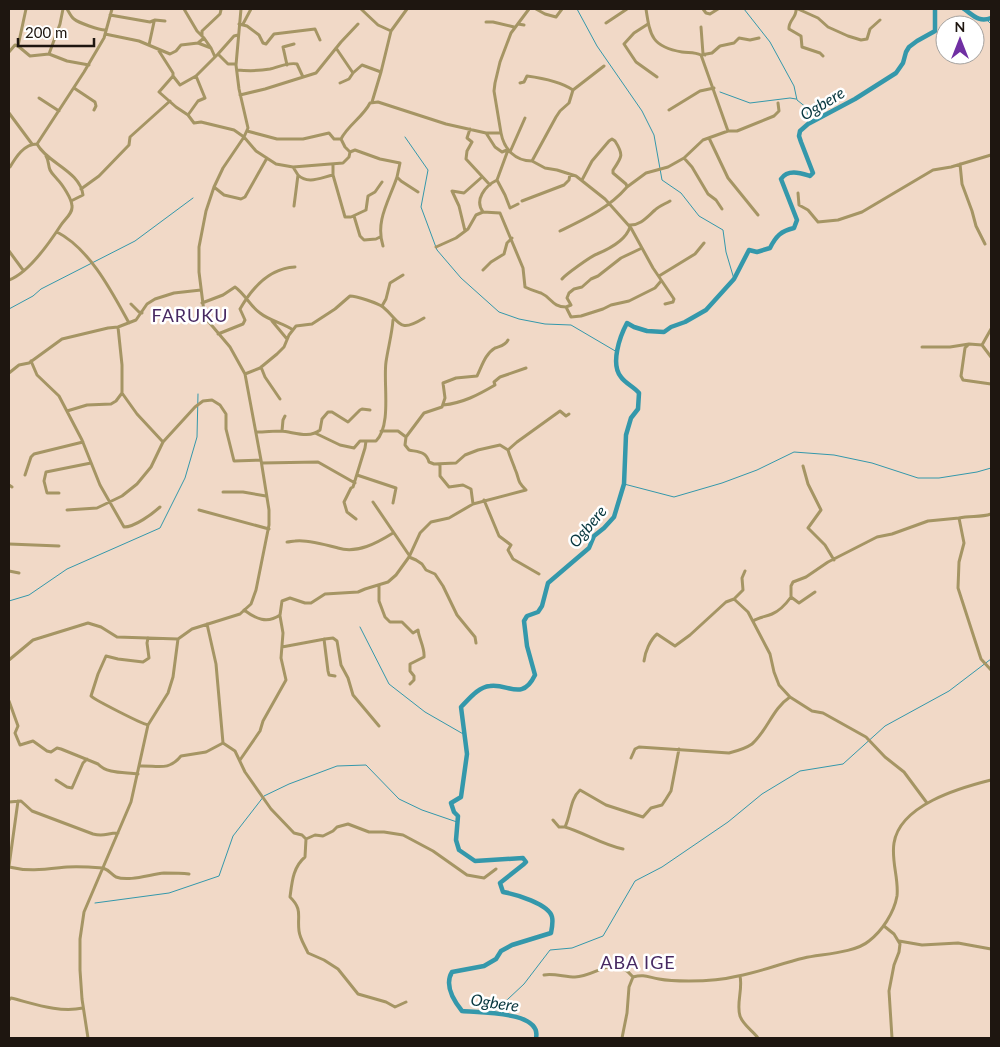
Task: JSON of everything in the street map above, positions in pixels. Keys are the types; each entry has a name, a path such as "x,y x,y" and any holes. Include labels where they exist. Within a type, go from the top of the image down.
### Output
{"street":[{"path":"9,52 16,46 26,9"},
{"path":"49,54 60,24 62,9"},
{"path":"68,9 77,21 105,32 139,41 170,54 181,45 198,43 211,48"},
{"path":"37,144 89,64 105,32 112,9"},
{"path":"184,9 191,23 216,55 228,64 236,64"},
{"path":"198,43 203,37 202,31 220,14 220,9"},
{"path":"9,660 33,640 88,623 102,627 117,637 178,639 192,629 240,614 250,604 256,590 270,519 262,462 245,374 230,348 208,321 202,303 199,272 199,247 206,211 214,187 223,168 247,131 236,64 241,9"},
{"path":"241,24 251,9"},
{"path":"361,9 378,25 391,31"},
{"path":"340,139 348,128 366,112 372,102 391,31 407,9"},
{"path":"529,9 514,27 500,62 494,91 503,144 508,151 525,160 532,161 545,168 569,173 582,180 609,204 629,225 661,281 674,299 673,302 666,304"},
{"path":"536,9 556,17 562,9"},
{"path":"606,23 627,9"},
{"path":"646,9 650,34 655,42 661,46 706,55 720,46 734,43 740,38 750,40 759,38"},
{"path":"703,9 706,13 710,14 718,9"},
{"path":"823,56 802,47 801,36 789,29 789,24 797,9 818,18 828,27 862,40 867,39 870,29 880,20"},
{"path":"110,15 150,22 155,20 165,21"},
{"path":"149,45 154,22"},
{"path":"486,22 514,27"},
{"path":"648,23 634,33 624,44 636,62 656,77"},
{"path":"241,24 259,35 260,40 266,44 274,34 315,29 320,40"},
{"path":"240,95 265,90 316,74 358,24"},
{"path":"518,24 524,25"},
{"path":"700,27 703,54 706,55"},
{"path":"159,50 180,85 196,76 234,36 238,35"},
{"path":"9,42 30,56 49,54 89,64"},
{"path":"287,65 283,47 294,44"},
{"path":"336,48 353,72"},
{"path":"701,55 728,131"},
{"path":"237,70 258,70 293,63 298,64 303,77"},
{"path":"340,83 349,79 353,72 362,65 381,72"},
{"path":"532,161 556,117 569,103 573,90 604,66"},
{"path":"173,76 160,92 188,115 194,123 201,122 234,130 244,137 256,151 276,164 293,167 333,165 343,163 349,157 350,152"},
{"path":"188,115 198,101 205,98 196,76"},
{"path":"520,84 524,82 527,76 573,90"},
{"path":"74,88 95,102 94,110"},
{"path":"669,110 700,91 714,88"},
{"path":"39,98 59,112"},
{"path":"81,189 99,176 129,146 130,137 170,101"},
{"path":"372,102 378,102 446,124 486,133 501,133"},
{"path":"560,231 577,224 609,204 627,186 646,173 660,170 684,158 698,143 728,131 737,131 774,116 779,111 778,103"},
{"path":"9,113 32,144"},
{"path":"483,212 479,207 480,197 497,180 508,151 525,118"},
{"path":"470,129 466,138 472,142 466,159 490,185"},
{"path":"247,131 277,139 303,139 329,133 334,139 340,139"},
{"path":"486,133 496,149 502,152 508,151"},
{"path":"709,138 728,178 758,215"},
{"path":"340,139 344,147 350,152"},
{"path":"582,180 592,161 609,141 613,140 617,145 621,160 613,170 613,173 627,186"},
{"path":"10,167 23,150 32,144 37,144"},
{"path":"9,280 35,260 72,212 71,201 62,185 50,172 49,161 37,144"},
{"path":"350,152 355,150 380,159 400,163 400,168 380,224 380,237 383,246"},
{"path":"44,153 69,173 81,189 82,195 71,201"},
{"path":"798,193 799,205 808,210 818,222 838,220 862,212 933,170 991,155"},
{"path":"214,187 224,195 241,199 245,197 267,158"},
{"path":"684,158 692,167 708,194 716,200 722,209"},
{"path":"960,164 962,184 976,226 985,244"},
{"path":"333,165 333,175 345,217 354,216 366,210 368,196 375,192 382,182"},
{"path":"293,167 298,175 305,180 333,175"},
{"path":"522,201 564,185 571,176 569,173"},
{"path":"294,206 298,175"},
{"path":"397,177 418,192"},
{"path":"465,231 459,206 452,191 464,193 482,177"},
{"path":"497,180 510,208 518,204"},
{"path":"629,225 636,225 658,207 670,201"},
{"path":"436,247 456,238 468,229 475,216 483,212 500,213 523,268 525,287 541,294 558,307 571,305 567,298 570,292 598,276 621,258 641,250 642,247"},
{"path":"354,216 360,236 364,240 380,237"},
{"path":"562,279 596,255 611,248 628,232 629,225"},
{"path":"57,232 77,245 104,278 129,323"},
{"path":"482,270 489,263 504,254 507,243 512,238"},
{"path":"659,276 695,254 704,243"},
{"path":"9,251 23,271"},
{"path":"218,334 243,324 245,320 240,309 254,288 277,270 296,267"},
{"path":"382,306 386,300 390,283 403,275"},
{"path":"566,307 571,317 581,316 611,305 629,301 655,288 661,281"},
{"path":"202,303 223,295 235,287 258,312 271,321 292,330"},
{"path":"9,373 19,364 31,362 62,339 118,327 139,318 148,304 155,299 174,293 201,290"},
{"path":"245,374 261,367 284,347 296,326 312,324 335,309 350,296 382,306 398,324 412,325 424,318"},
{"path":"131,304 142,313"},
{"path":"315,433 340,445 354,448 360,441 376,441 380,437 387,408 385,370 394,319"},
{"path":"271,321 287,339"},
{"path":"118,327 122,364 122,393 137,414 163,442"},
{"path":"982,345 991,329"},
{"path":"240,760 260,731 263,720 286,680 281,658 283,633 280,615 282,601 290,598 306,603 325,594 358,592 365,588 379,586 388,582 396,576 409,556 420,533 431,522 449,518 484,500 499,498 526,490 518,482 516,469 511,462 508,450 500,445 483,448 465,455 456,462 437,463 428,462 423,452 409,450 405,445 406,437 424,413 439,409 443,405 445,398 443,383 456,378 477,376 486,356 495,348 506,344 508,340"},
{"path":"969,344 965,348 961,376 963,380 991,384"},
{"path":"922,347 982,345 991,357"},
{"path":"31,362 37,375 59,396 124,527 131,527 160,507"},
{"path":"261,367 280,399"},
{"path":"443,405 455,404 477,396 495,385 494,382 500,376 526,368"},
{"path":"67,411 88,405 111,404 122,393"},
{"path":"68,510 98,508 122,496 137,484 151,467 159,446 195,407 203,401 212,400 220,405 226,414 226,429 234,461 318,462 355,482"},
{"path":"256,432 282,431 304,435 315,433 320,430 322,419 328,412 332,412 348,422 360,410 370,410"},
{"path":"508,450 560,411 566,416 569,414"},
{"path":"282,431 285,416"},
{"path":"381,431 398,432 406,437"},
{"path":"356,519 347,512 344,502 355,482 366,441"},
{"path":"25,475 31,457 34,454 83,442"},
{"path":"59,493 48,493 44,481 46,472 91,463"},
{"path":"437,463 440,467 440,476 449,487 463,485 471,489 473,504"},
{"path":"802,466 808,484 821,510 808,528 825,545 834,560"},
{"path":"357,475 396,488 393,503"},
{"path":"223,492 251,493 266,496"},
{"path":"484,500 499,536 511,545 508,550 513,559 539,574"},
{"path":"373,502 409,556 422,564 426,570 435,574 457,615 475,637 476,643"},
{"path":"199,510 268,529"},
{"path":"753,622 760,617 775,612 790,598 791,586 794,582 885,535 928,521 970,516 985,517 991,514"},
{"path":"959,518 964,543 959,562 958,588 981,659 990,669"},
{"path":"287,542 298,541 329,545 336,548 359,548 372,545 393,533"},
{"path":"9,544 59,546"},
{"path":"9,571 19,573"},
{"path":"644,661 652,638 657,634 675,646 726,602 734,599 742,590 742,578 745,571"},
{"path":"379,586 379,601 385,617 390,622 402,622 413,633 418,630 419,640 425,652 424,657 410,664 410,671 414,676 414,680 410,684"},
{"path":"790,598 799,603 815,592"},
{"path":"734,599 748,612 770,654 774,672 780,685 790,697 812,711 823,713 866,737 904,772 927,803"},
{"path":"244,610 256,619 273,620 280,615"},
{"path":"207,624 216,664 223,743"},
{"path":"148,638 149,658 146,661 106,656 91,696 94,700 148,725"},
{"path":"282,647 333,638 337,641 341,665 348,678 353,695 379,726"},
{"path":"88,1038 83,1008 80,939 84,912 131,802 148,725 168,694 173,677 178,639"},
{"path":"324,639 329,675 335,676"},
{"path":"631,758 635,748 639,747 729,753 742,750 752,744 782,702 790,697"},
{"path":"9,701 18,726 15,734 20,745 34,741 47,751 51,752 57,748 61,749 98,764 102,768 138,774"},
{"path":"223,743 236,751 246,772 271,809 294,834 302,835 306,839"},
{"path":"139,766 166,767 175,763 181,756 206,752 223,743"},
{"path":"565,827 574,798 580,790 606,805 643,817 651,808 662,805 671,791 678,749"},
{"path":"56,780 72,788 83,762 87,759"},
{"path":"544,975 576,977 611,966 625,970 633,976 643,974 670,981 686,981 740,976 789,961 856,948 868,942 884,926 896,896 893,862 896,837 910,816 927,803 951,792 991,780"},
{"path":"18,801 10,844 9,867 36,870 53,870 67,867 103,868 116,877 126,878 143,878 167,873 189,874"},
{"path":"9,802 21,801 32,811 93,834 103,836 110,833 118,833"},
{"path":"553,820 560,827 584,833 612,847 624,848"},
{"path":"306,839 315,835 322,836 337,827 348,824 368,832 402,835 432,851 467,875 484,878 496,869"},
{"path":"306,839 305,857 298,863 292,879 290,897 298,905 300,917 299,930 308,953 338,969 358,994 386,1002 395,1007 406,1002"},
{"path":"884,926 890,929 899,941 899,952 889,991 892,1038"},
{"path":"899,941 922,945 958,943 991,949"},
{"path":"622,1038 627,1013 629,987 633,976"},
{"path":"740,976 742,983 739,1015 758,1038"},
{"path":"10,998 47,1008 70,1011 83,1008"}],"waterway":[{"path":"577,9 597,46 642,111 654,135 662,180 681,193 699,216 723,230 726,252 734,279"},
{"path":"744,9 770,42 794,86 797,100 807,108 808,124"},
{"name":"Ogbere","path":"536,1038 535,1029 530,1023 520,1018 495,1013 462,1011 451,993 449,982 452,972 484,966 496,959 501,951 512,945 551,933 552,923 550,912 545,908 523,897 503,892 500,883 526,862 523,858 475,861 459,850 456,840 458,816 454,812 451,803 461,797 467,754 461,707 474,694 486,687 497,686 520,690 530,683 535,675 527,646 524,621 527,616 538,612 542,606 548,583 589,548 594,536 614,517 624,484 626,435 631,418 638,409 639,393 623,379 616,365 619,342 627,323 647,331 664,332 671,327 685,322 706,310 734,279 749,250 757,252 770,248 779,235 794,228 797,220 781,179 791,173 810,176 813,173 799,136 800,131 808,124 855,99 896,73 903,63 909,47 935,31 935,9"},
{"name":"Ogbere","path":"964,9 980,19 991,18"},
{"name":"Ogbere","path":"987,20 991,24"},
{"path":"720,92 750,103 790,98 796,99"},
{"path":"405,137 428,170 421,207 437,250 461,278 499,312 519,319 545,324 571,325 617,352"},
{"path":"9,309 33,296 41,289 135,241 193,198"},
{"path":"9,601 29,595 67,569 160,528 185,478 197,437 198,394"},
{"path":"624,484 674,497 722,483 757,470 794,452 834,455 872,463 918,478 939,478 991,468"},
{"path":"360,627 389,684 425,712 465,735"},
{"path":"492,1014 524,984 550,950 572,948 603,936 635,881 662,867 728,822 762,794 800,771 843,764 885,726 949,691 991,659"},
{"path":"95,903 169,893 219,876 233,836 264,796 289,784 337,766 366,765 399,799 422,810 457,822"}],"district":[{"name":"FARUKU","path":"190,315"},
{"name":"ABA IGE","path":"638,962"}]}
